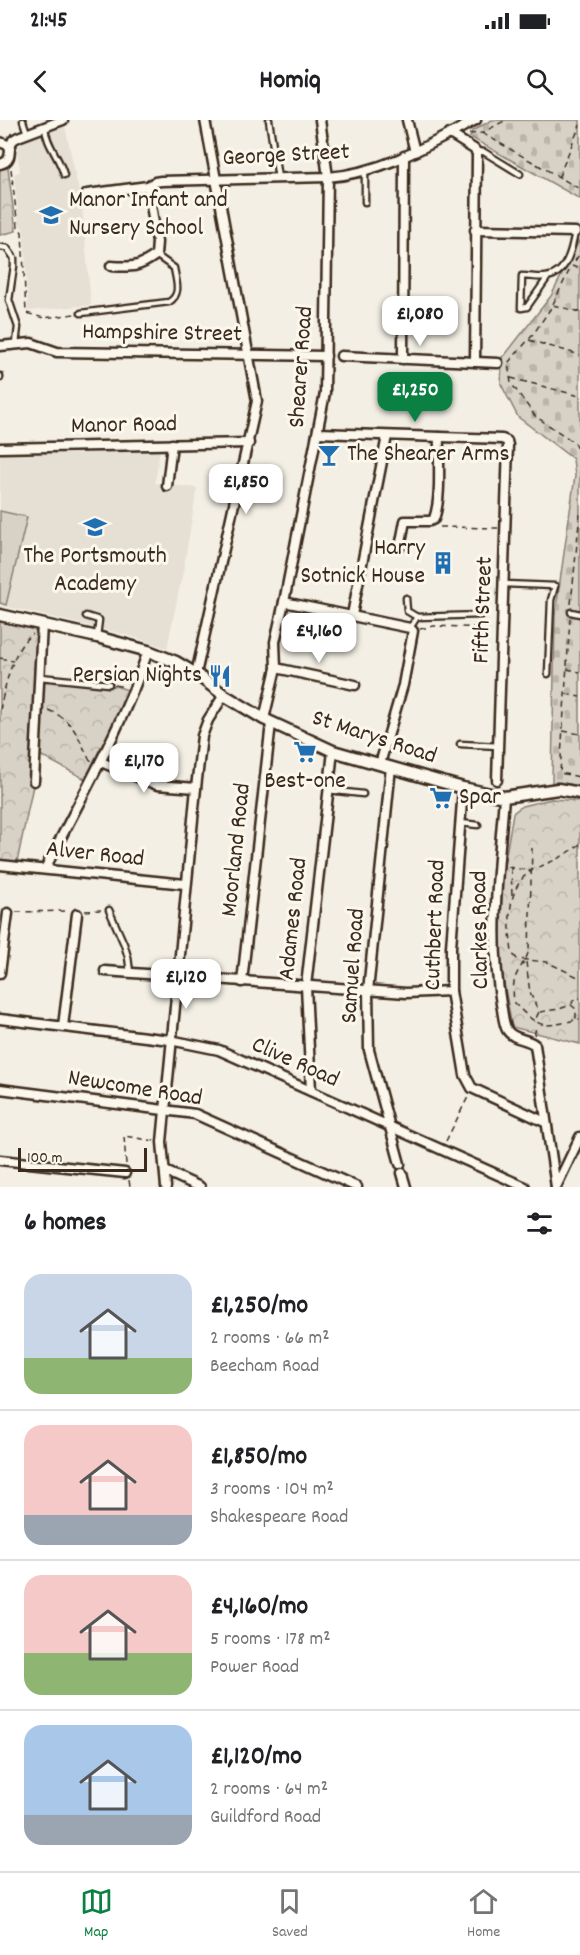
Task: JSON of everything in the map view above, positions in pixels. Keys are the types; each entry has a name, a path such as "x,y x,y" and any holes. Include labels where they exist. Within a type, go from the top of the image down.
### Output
{"street":[{"path":"4,162 14,140 63,120"},
{"path":"196,674 257,401 205,120"},
{"name":"Shearer Road","path":"267,721 276,668 275,642 325,393 328,177 320,120"},
{"path":"407,120 415,152"},
{"name":"George Street","path":"87,194 148,186 161,181 328,177 365,171 415,152 476,120"},
{"path":"450,134 476,151 475,362"},
{"path":"0,142 10,146"},
{"path":"403,359 404,156"},
{"path":"111,266 135,267 156,255 157,242 148,186"},
{"path":"475,230 575,232"},
{"name":"Hampshire Street","path":"0,346 31,343 57,352 326,356"},
{"path":"341,356 498,363"},
{"path":"318,433 439,437 437,502 434,519 405,521 400,547"},
{"path":"352,615 387,436"},
{"name":"Fifth Street","path":"439,437 502,440 507,441 508,445 497,780"},
{"path":"167,486 172,444"},
{"name":"Manor Road","path":"0,448 249,444"},
{"path":"284,602 412,629"},
{"name":"St Marys Road","path":"0,615 42,627 97,637 148,651 176,662 267,721 333,751 463,788 504,797 558,789 580,793"},
{"path":"34,781 42,627"},
{"name":"Samuel Road","path":"406,1187 369,1050 368,991 386,766 412,629"},
{"path":"45,869 134,692 148,651"},
{"path":"276,668 355,685"},
{"path":"166,1187 162,1142 164,1109 202,736 208,720 224,695"},
{"name":"Moorland Road","path":"242,982 267,721"},
{"name":"Adames Road","path":"310,1091 306,986 333,751"},
{"path":"100,763 157,785 196,788"},
{"name":"Cuthbert Road","path":"463,788 451,947 451,991 465,1075 472,1088"},
{"name":"Clarkes Road","path":"504,797 495,936 496,963 506,1029 511,1036 532,1042"},
{"name":"Alver Road","path":"0,865 186,884"},
{"path":"63,1026 79,912"},
{"path":"0,973 8,913"},
{"path":"105,971 368,991 406,993 451,991"},
{"name":"Clive Road","path":"0,1019 170,1040 219,1050 525,1187"},
{"path":"532,1042 535,1045 556,1187"},
{"path":"472,1088 545,1122"},
{"name":"Newcome Road","path":"0,1089 195,1114 357,1187"},
{"path":"556,1187 580,1137"},
{"path":"0,1160 127,1173"},
{"path":"165,1171 200,1187"}],"lane":[{"path":"269,120 279,178"},
{"path":"23,121 27,133"},
{"path":"45,127 48,143 63,168 64,175"},
{"path":"476,151 484,152 520,174"},
{"path":"365,171 365,202"},
{"path":"548,277 522,276 521,308 527,307 548,277 564,265 572,250 575,232"},
{"path":"0,247 7,248 14,258 9,300 18,327 16,344"},
{"path":"81,313 169,302 176,298 178,291 174,268 156,255"},
{"path":"504,584 555,586 551,600 548,674"},
{"path":"406,598 407,611 417,617 481,615"},
{"path":"571,612 580,614"},
{"path":"86,616 99,620 97,637"},
{"path":"412,629 417,617"},
{"path":"40,677 109,684"},
{"path":"460,744 499,746"},
{"path":"328,790 363,794"},
{"path":"460,823 478,825"},
{"path":"109,910 124,944 130,973"}],"path":[{"path":"450,134 482,133 507,120"},
{"path":"559,177 580,125"},
{"path":"482,133 580,189"},
{"path":"4,162 11,169 18,227 22,232 26,313 44,318 81,313"},
{"path":"580,253 553,305 508,363 510,383 535,417 575,443 580,454"},
{"path":"572,266 580,269"},
{"path":"553,305 580,312"},
{"path":"528,340 580,355"},
{"path":"510,378 580,396"},
{"path":"580,513 566,669 560,773 580,777"},
{"path":"434,519 439,526 506,528"},
{"path":"366,542 400,547"},
{"path":"412,629 434,626 503,628"},
{"path":"0,710 13,661 27,637 42,627"},
{"path":"0,658 13,661"},
{"path":"566,669 580,672"},
{"path":"109,684 134,692"},
{"path":"565,694 580,697"},
{"path":"38,707 60,715 71,724 89,759 100,763"},
{"path":"563,731 580,734"},
{"path":"512,896 521,880 531,871 580,844"},
{"path":"532,848 527,961 530,993 539,1012"},
{"path":"499,866 531,871"},
{"path":"511,867 512,953 517,959 547,962 580,978"},
{"path":"8,913 109,910"},
{"path":"527,961 519,970 512,986 514,1003 537,1024 548,1026 580,1019"},
{"path":"539,1012 559,1010 571,1005 573,1000 580,999"},
{"path":"571,1005 576,1009"},
{"path":"576,1009 580,1008"},
{"path":"576,1009 576,1020"},
{"path":"534,1022 539,1012"},
{"path":"532,1042 537,1024"},
{"path":"441,1151 472,1088"},
{"path":"130,1187 124,1136 162,1142"}],"shaded area":[{"name":"Manor Infant and Nursery School","path":"65,126 82,206 91,305 28,311 24,230 19,224 14,175 20,171 17,150 21,143"},
{"name":"The Portsmouth Academy","path":"160,448 155,483 197,488 167,648 127,635 0,605 0,454 68,454"}],"green space":[{"path":"492,120 580,120 580,199 470,137 472,131"},
{"path":"8,168 16,231 0,235 0,169"},
{"path":"580,239 580,786 552,782 555,616 575,476 573,459 518,417 501,384 502,357 551,296"},
{"path":"0,511 27,517 6,605 0,603"},
{"path":"0,615 42,624 34,781 17,862 0,861"},
{"path":"45,677 109,684 134,692 97,755 99,765 87,780 38,754"},
{"path":"551,799 580,801 580,1044 512,1027 500,961 502,878 513,813 522,806"}],"place":[{"name":"Manor Infant and Nursery School","path":"51,215"},
{"name":"The Shearer Arms","path":"329,455"},
{"name":"The Portsmouth Academy","path":"95,527"},
{"name":"Harry Sotnick House","path":"443,563"},
{"name":"Persian Nights","path":"220,676"},
{"name":"Best-one","path":"305,752"},
{"name":"Spar","path":"441,798"}]}
